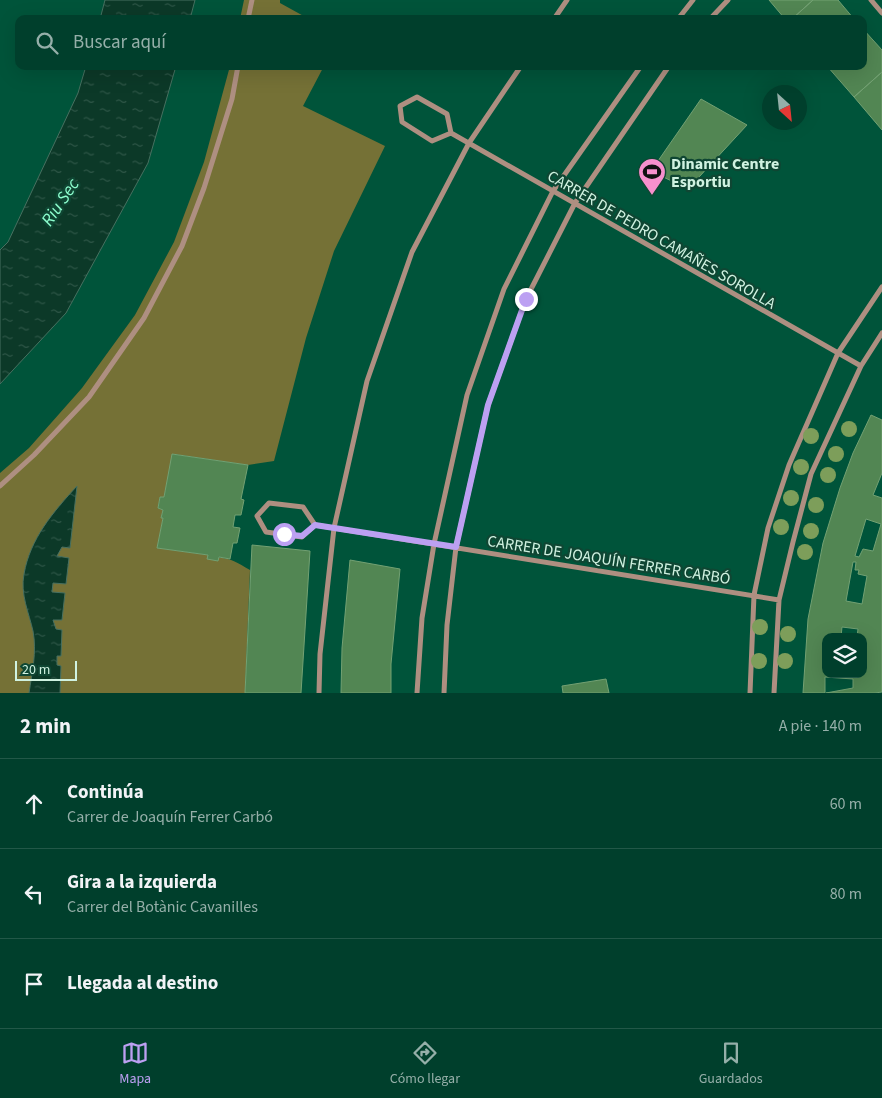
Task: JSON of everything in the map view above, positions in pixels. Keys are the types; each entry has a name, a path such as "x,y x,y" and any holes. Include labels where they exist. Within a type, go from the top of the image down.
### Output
{"street":[{"path":"249,15 252,0"},
{"path":"557,15 567,0"},
{"path":"681,15 693,0"},
{"path":"714,15 728,0"},
{"path":"871,0 882,13"},
{"path":"0,486 88,398 144,318 182,246 204,188 232,99 237,70"},
{"path":"319,693 320,654 334,528 370,372 412,252 468,143 518,70"},
{"path":"417,693 422,618 434,544 467,395 504,289 553,191 637,70"},
{"path":"444,693 448,625 456,547 488,405 526,299 575,203 666,70"},
{"path":"417,97 447,114 452,133 432,141 402,122 400,106 417,97"},
{"name":"CARRER DE PEDRO CAMAÑES SOROLLA","path":"452,133 861,366"},
{"path":"750,693 754,595 768,528 789,465 838,353 882,287"},
{"path":"774,693 779,600 811,474 861,366 882,333"},
{"path":"269,503 304,507 315,525 302,536 266,532 257,516 269,503"},
{"name":"CARRER DE JOAQUÍN FERRER CARBÓ","path":"315,525 779,600"}],"shaded area":[{"path":"244,0 280,0 280,3 302,15 241,15"},
{"path":"229,70 322,70 303,106 385,146 334,251 306,338 274,461 248,465 173,454 164,497 160,497 158,508 163,510 161,518 163,518 158,548 208,555 208,559 225,558 250,570 245,693 0,693 0,473 29,448 82,388 135,315 174,242 204,162"}],"water":[{"path":"105,0 195,0 191,15 101,15"},
{"name":"Riu Sec","path":"85,70 175,70 148,163 66,313 0,384 0,250 8,242 78,93"},
{"path":"77,486 70,548 62,547 57,556 69,558 66,584 53,583 52,592 65,593 62,620 53,620 56,629 62,630 61,656 57,656 57,665 61,666 60,693 29,693 34,662 34,647 33,631 23,589 27,561 31,549 51,516"}],"building":[{"path":"769,0 813,0 796,15 782,15"},
{"path":"813,0 838,0 851,15 796,15"},
{"path":"867,33 882,50 882,72 854,97 830,70 867,70"},
{"path":"882,72 882,130 854,97"},
{"path":"701,99 747,125 688,189 651,171"},
{"path":"871,415 882,420 882,473 873,495 882,498 882,692 826,693 853,688 853,679 839,678 867,678 867,633 858,633 858,629 842,627 841,633 822,633 822,678 825,678 825,693 803,693 808,619 823,543 853,453","holes":["866,519 881,524 873,551 863,549 859,557 855,556","853,562 856,562 855,570 859,570 858,574 867,576 862,604 846,601"]},
{"path":"172,454 248,465 241,499 244,500 241,515 235,515 233,527 240,528 237,543 233,543 230,559 219,557 218,561 207,559 208,555 157,548 163,518 161,518 163,510 158,508 160,497 164,497"},
{"path":"252,545 310,551 301,693 245,693"},
{"path":"350,560 400,569 391,664 391,693 341,693 342,648"},
{"path":"606,679 609,693 563,693 562,686"}],"place":[{"name":"Dinamic Centre Esportiu","path":"652,196"}],"route":[{"path":"284,534 302,536 315,525 456,547 488,405 526,299"}]}
